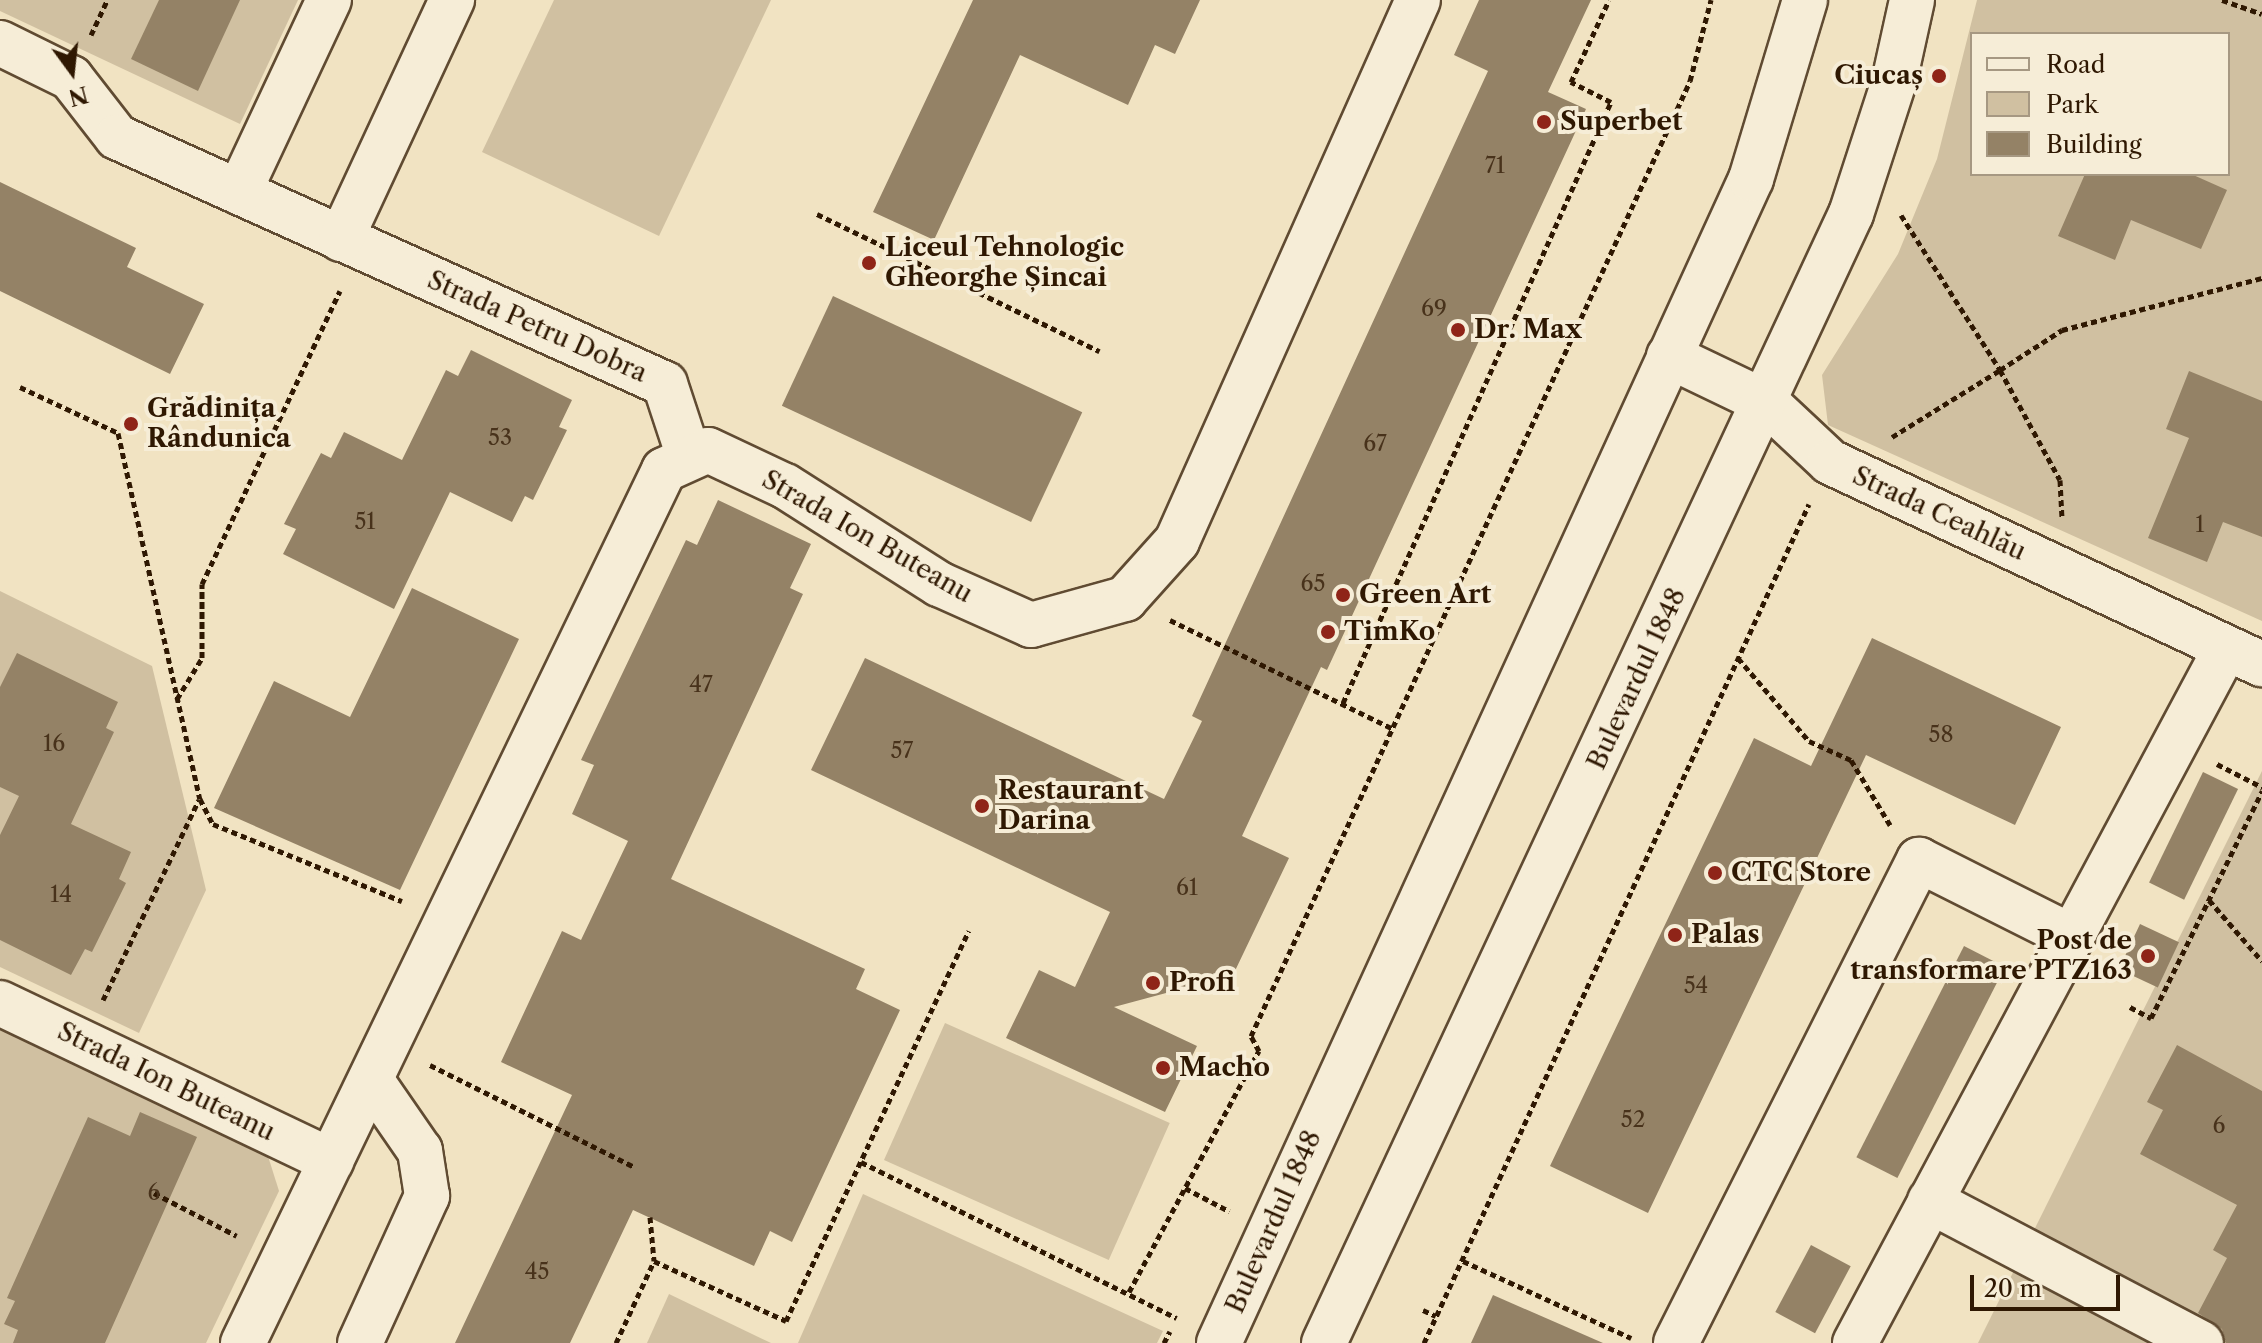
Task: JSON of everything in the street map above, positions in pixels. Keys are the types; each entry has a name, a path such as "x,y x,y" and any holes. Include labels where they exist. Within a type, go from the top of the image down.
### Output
{"street":[{"path":"239,192 329,0"},
{"path":"341,239 452,0"},
{"path":"1125,599 1177,541 1418,0"},
{"name":"Bulevardul 1848","path":"1219,1343 1751,179 1805,0"},
{"name":"Bulevardul 1848","path":"1324,1343 1767,403 1851,214 1894,82 1912,0"},
{"name":"Strada Petru Dobra","path":"0,43 71,78 117,137 665,384 688,454"},
{"name":"Strada Ceahlău","path":"1669,356 1767,403 1830,462 2244,656 2072,937 1855,1343"},
{"name":"Strada Ion Buteanu","path":"688,454 708,450 785,486 939,584 1031,625 1125,599"},
{"path":"243,1343 664,470 688,454"},
{"path":"1676,1343 1919,860 2072,937"},
{"name":"Strada Ion Buteanu","path":"0,1003 331,1161"},
{"path":"360,1343 427,1196 420,1151 380,1064"},
{"path":"1930,1201 2201,1343"}],"path":[{"path":"83,51 107,0"},
{"path":"1343,703 1611,102 1571,82 1609,0"},
{"path":"1129,1292 1259,1051 1251,1036 1690,81 1711,0"},
{"path":"2222,0 2262,14"},
{"path":"1896,208 2000,370 2060,480 2062,523"},
{"path":"817,214 1099,351"},
{"path":"1884,442 2062,330 2262,278"},
{"path":"177,699 202,658 202,584 342,286"},
{"path":"20,387 118,433 200,799 213,824 408,904"},
{"path":"1424,1343 1813,496"},
{"path":"1125,599 1393,729"},
{"path":"1738,658 1809,741 1851,760 1893,829"},
{"path":"2130,1007 2151,1018 2262,789 2211,761"},
{"path":"97,1012 200,799"},
{"path":"2209,900 2262,961"},
{"path":"654,1261 786,1321 969,931"},
{"path":"380,1064 514,1102 635,1167"},
{"path":"861,1162 1177,1315"},
{"path":"1185,1188 1233,1213"},
{"path":"154,1193 237,1236"},
{"path":"616,1343 654,1261 650,1217"},
{"path":"1463,1261 1643,1343"},
{"path":"1423,1310 1436,1316"}],"green space":[{"path":"0,0 298,0 240,124 0,11"},
{"path":"554,0 771,0 659,236 482,152"},
{"path":"1977,0 2262,0 2262,621 1828,425 1822,375 1898,254 1937,159"},
{"path":"0,591 152,666 206,890 139,1033 0,967"},
{"path":"2262,771 2262,1343 1978,1343"},
{"path":"945,1023 1170,1123 1109,1260 884,1160"},
{"path":"0,1028 267,1153 279,1191 206,1343 0,1343"},
{"path":"863,1194 1163,1331 1157,1343 798,1343"},
{"path":"669,1294 771,1343 647,1343"}],"building":[{"path":"159,0 240,0 198,91 131,59"},
{"path":"973,0 1200,0 1175,54 1155,45 1128,105 1020,55 934,240 873,212"},
{"path":"1479,0 1591,0 1548,92 1586,109 1327,670 1321,667 1242,836 1289,858 1233,975 1114,1007 1197,1046 1165,1112 1006,1038 1039,970 1075,987 1110,912 811,770 865,658 1164,799 1202,721 1192,716 1488,71 1454,55"},
{"path":"2084,176 2196,176 2227,190 2201,249 2131,220 2115,260 2058,236"},
{"path":"0,182 136,248 127,267 204,304 170,374 0,291"},
{"path":"833,296 1082,412 1031,522 782,406"},
{"path":"471,350 572,400 559,427 567,430 533,500 525,496 512,522 450,492 394,609 283,554 296,529 284,524 321,453 331,458 344,432 402,460 446,370 458,376"},
{"path":"2189,371 2262,401 2262,537 2223,522 2207,562 2148,538 2189,438 2166,429"},
{"path":"718,500 811,544 790,588 803,594 671,879 865,969 856,989 900,1010 792,1242 770,1231 754,1266 633,1210 570,1343 455,1343 572,1095 501,1062 562,931 581,940 628,841 572,814 594,765 581,760 686,540 697,545"},
{"path":"412,588 519,639 400,890 214,808 274,681 350,717"},
{"path":"1872,638 2061,727 2015,825 1866,755 1648,1213 1550,1166 1754,738 1811,766"},
{"path":"17,653 118,702 106,728 114,732 71,824 131,852 119,879 126,883 92,952 85,949 71,975 0,940 0,835 19,796 0,787 0,687"},
{"path":"2203,772 2238,789 2184,900 2149,883"},
{"name":"Post de transformare PTZ163","path":"2140,924 2179,942 2158,987 2119,969"},
{"path":"1964,946 2005,967 1897,1178 1856,1157"},
{"path":"2177,1045 2262,1091 2262,1343 2226,1343 2222,1329 2198,1313 2227,1258 2213,1250 2237,1205 2140,1154 2163,1110 2147,1102"},
{"path":"140,1112 197,1137 105,1343 13,1343 18,1330 4,1324 15,1301 7,1298 88,1117 130,1136"},
{"path":"1811,1245 1851,1266 1815,1333 1775,1312"},
{"path":"1493,1295 1603,1343 1471,1343"}],"place":[{"name":"Ciucaș","path":"1939,76"},
{"name":"Superbet","path":"1544,122"},
{"name":"Liceul Tehnologic Gheorghe Șincai","path":"869,263"},
{"name":"Dr. Max","path":"1458,330"},
{"name":"Grădinița Rândunica","path":"131,424"},
{"name":"Green Art","path":"1343,595"},
{"name":"TimKo","path":"1328,632"},
{"name":"Restaurant Darina","path":"982,806"},
{"name":"CTC Store","path":"1715,873"},
{"name":"Palas","path":"1675,935"},
{"name":"Post de transformare PTZ163","path":"2148,956"},
{"name":"Profi","path":"1153,983"},
{"name":"Macho","path":"1163,1068"}]}
